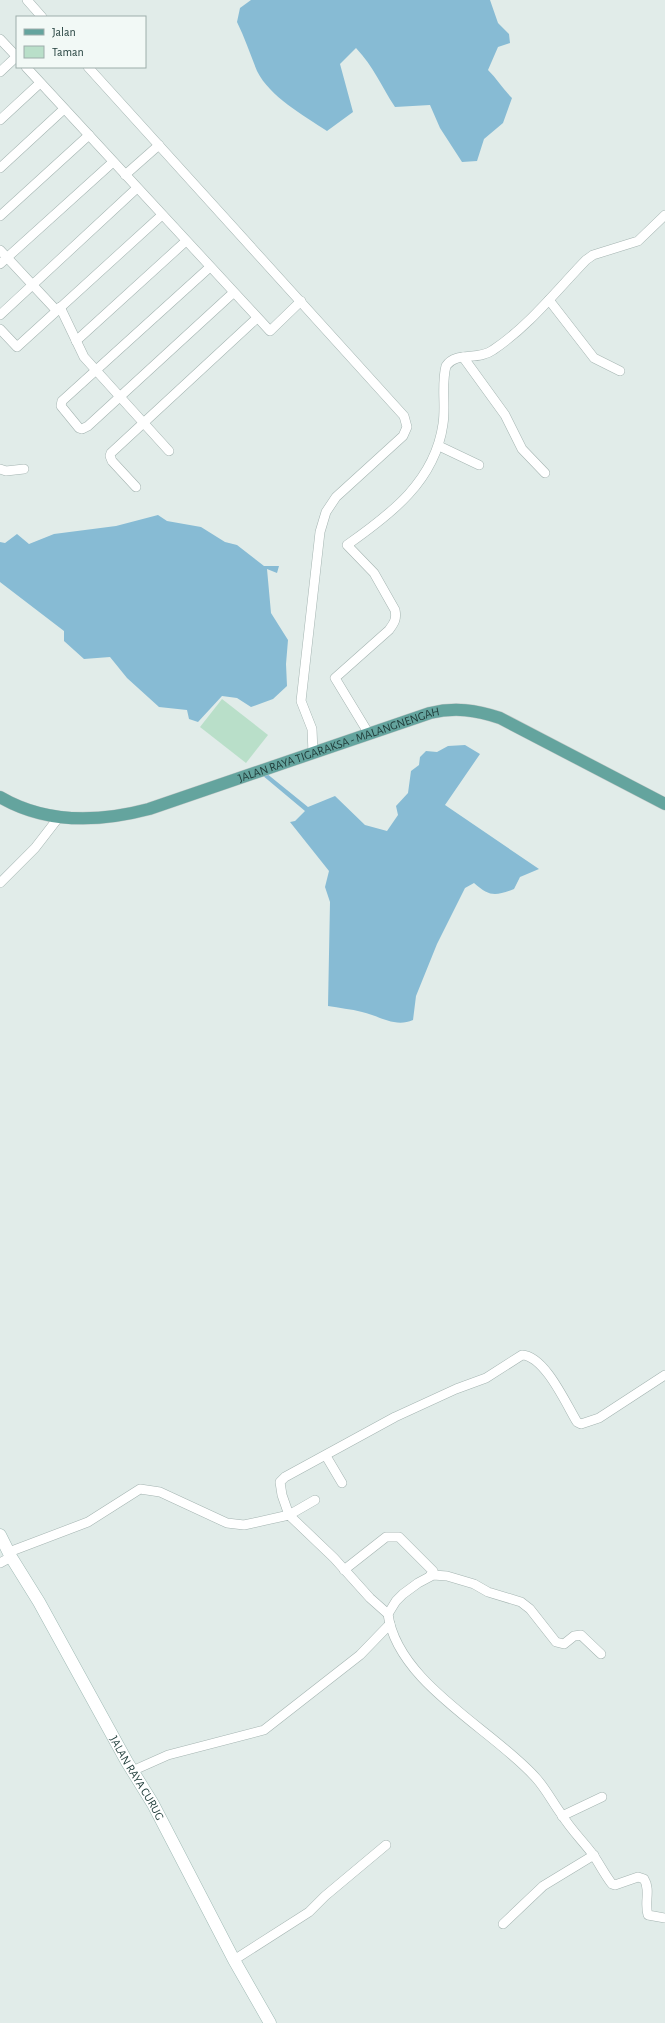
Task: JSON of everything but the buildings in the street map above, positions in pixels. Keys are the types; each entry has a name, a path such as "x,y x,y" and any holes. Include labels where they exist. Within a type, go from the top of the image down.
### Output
{"main road":[{"name":"JALAN RAYA TIGARAKSA - MALANGNENGAH","path":"0,797 27,809 59,817 103,818 136,812 440,710 462,709 484,713 521,728 665,804"}],"street":[{"path":"27,0 41,16"},
{"path":"0,39 16,56"},
{"path":"0,72 16,58"},
{"path":"27,68 270,331 300,301"},
{"path":"89,68 404,416 407,427 403,436 336,497 326,512 320,532 301,701 312,729 313,753"},
{"path":"0,120 40,83"},
{"path":"0,168 64,108"},
{"path":"0,216 89,136"},
{"path":"125,175 159,145"},
{"path":"3,261 113,162"},
{"path":"0,315 137,188"},
{"path":"0,329 17,347 162,215"},
{"path":"369,734 335,678 389,630 397,617 395,610 374,573 347,545 388,515 405,498 423,475 439,446 444,412 445,369 452,359 481,356 492,351 518,331 589,257 638,240 665,215"},
{"path":"76,341 186,241"},
{"path":"0,250 3,261 33,285 58,309 84,357 169,451"},
{"path":"210,267 60,403 79,428 82,429 88,426 233,292"},
{"path":"549,300 594,358 620,371"},
{"path":"136,487 112,461 110,456 257,318"},
{"path":"463,357 505,415 522,449 545,473"},
{"path":"439,446 479,465"},
{"path":"0,469 24,469"},
{"path":"0,883 35,848 59,817"},
{"path":"665,1375 599,1418 581,1424 577,1422 546,1370 532,1359 522,1354 486,1378 456,1389 395,1418 286,1477 280,1482 282,1495 290,1515 334,1558 370,1598 388,1614 390,1624 404,1654 422,1677 438,1695 485,1732 537,1778 562,1816 594,1856 605,1875 615,1885 638,1878 644,1879 648,1889 646,1904 648,1915 665,1918"},
{"path":"326,1456 342,1483"},
{"path":"0,1564 10,1555 88,1522 140,1489 160,1492 227,1523 244,1525 290,1515 315,1500"},
{"path":"344,1570 386,1537 393,1535 398,1537 433,1570 430,1576 400,1598 388,1614"},
{"name":"JALAN RAYA CURUG","path":"0,1536 39,1602 132,1770 153,1804 234,1960 270,2023"},
{"path":"430,1576 446,1576 521,1602 530,1609 556,1642 564,1644 574,1636 581,1635 601,1654"},
{"path":"132,1770 168,1754 264,1730 360,1655 390,1624"},
{"path":"562,1816 602,1797"},
{"path":"234,1960 309,1912 325,1896 386,1845"},
{"path":"503,1924 544,1886 594,1856"}],"green space":[{"path":"222,699 268,735 246,763 200,727"}],"water":[{"path":"251,0 490,0 498,23 509,34 510,43 498,47 488,70 512,98 503,123 484,139 477,161 462,162 440,128 430,105 395,107 373,69 356,48 340,64 353,112 327,131 288,105 270,89 257,71 237,22 240,8"},
{"path":"158,515 167,521 201,527 225,542 237,545 264,566 279,566 277,573 267,569 271,613 288,640 286,664 287,686 273,699 251,707 237,698 222,696 198,722 189,719 187,710 159,707 127,678 110,657 84,659 64,641 64,631 0,582 0,542 5,543 17,534 29,544 54,534 116,526"},
{"path":"465,745 480,754 445,805 539,869 520,877 514,889 502,893 489,893 474,883 465,888 437,944 416,996 413,1020 400,1023 358,1011 328,1006 330,902 325,887 329,871 290,822 295,821 305,811 262,775 266,773 308,807 335,796 365,825 387,831 398,815 396,806 408,793 411,771 419,765 420,757 426,751 437,752 448,746"}]}
